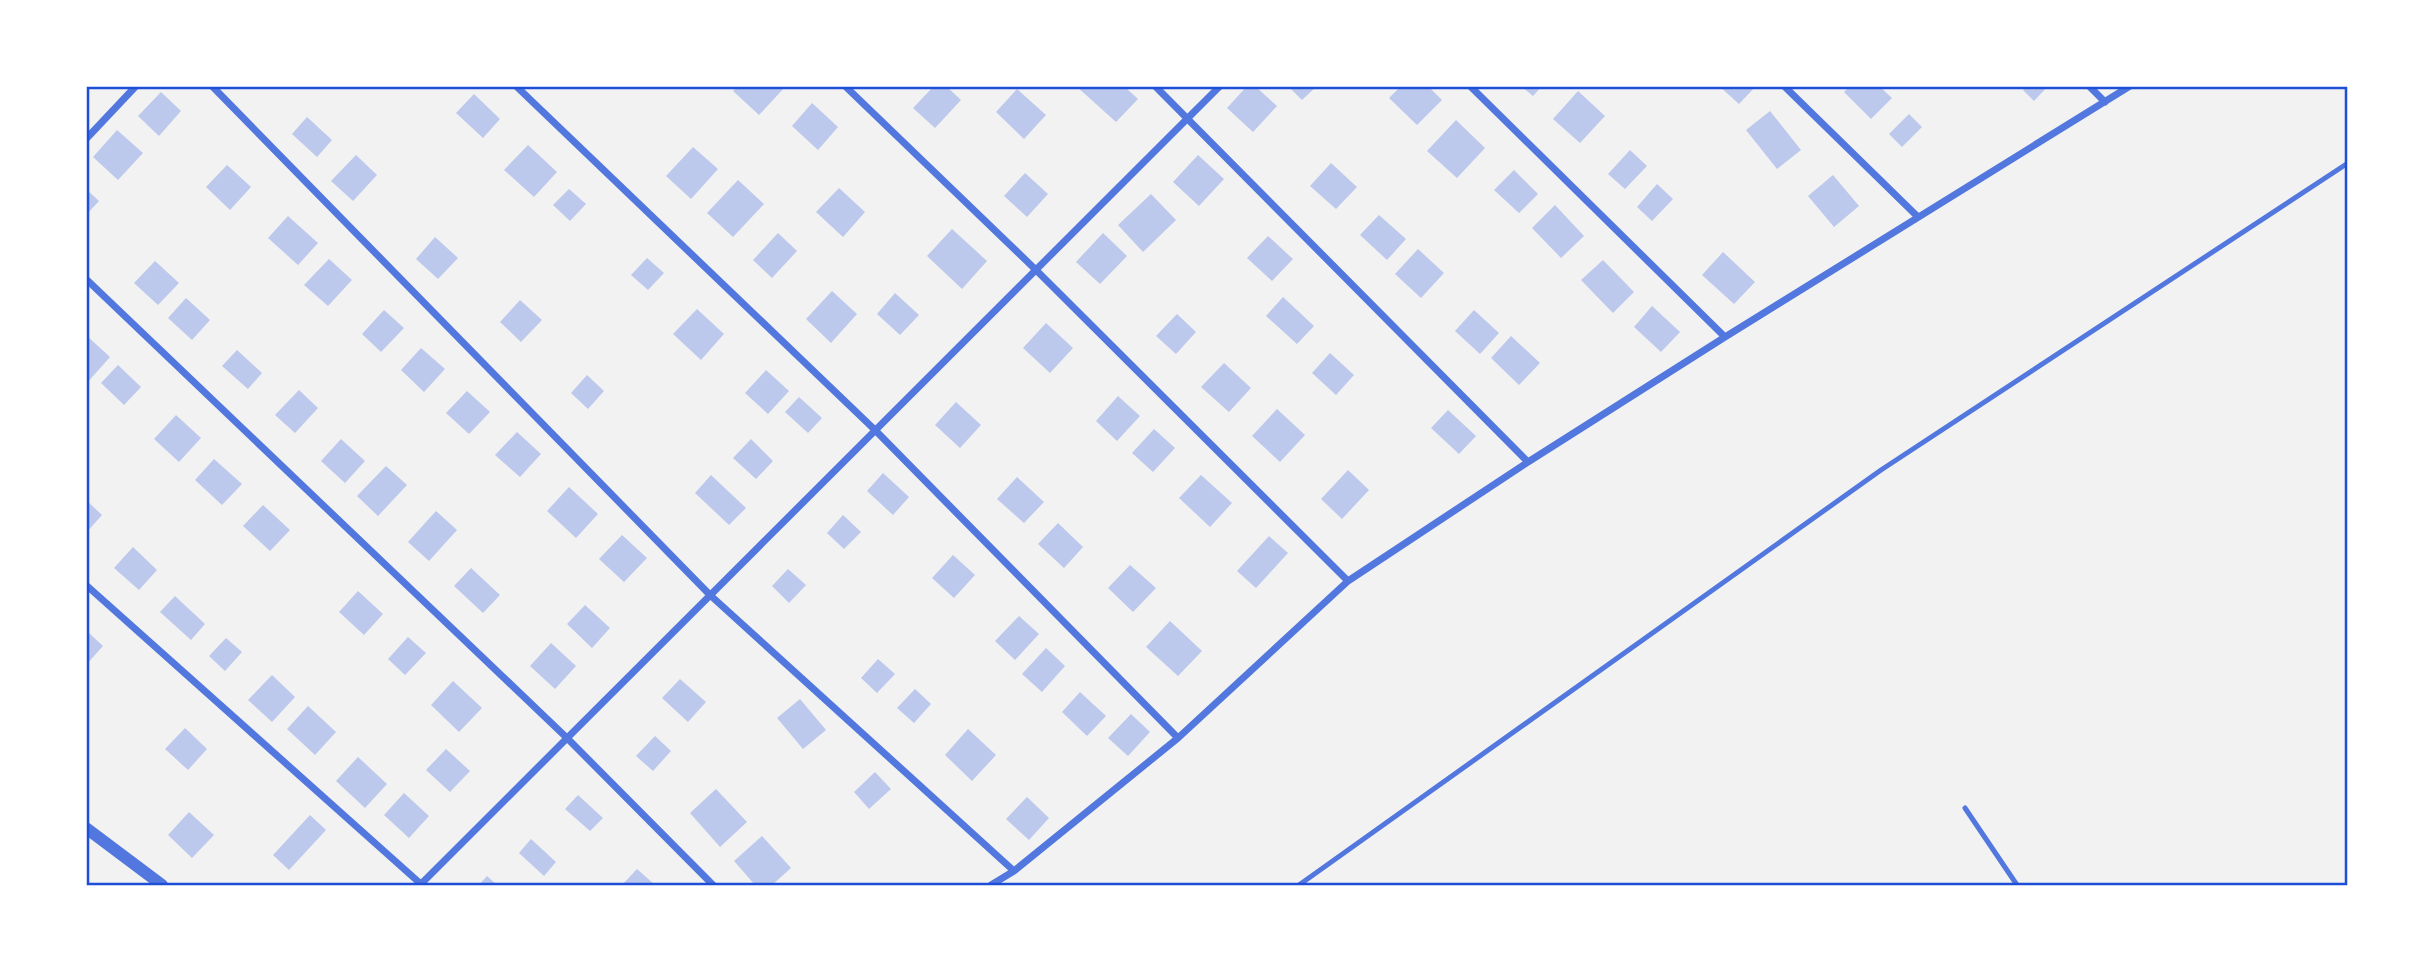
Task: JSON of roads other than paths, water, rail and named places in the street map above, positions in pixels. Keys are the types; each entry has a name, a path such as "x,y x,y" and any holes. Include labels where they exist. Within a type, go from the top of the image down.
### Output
{"street":[{"path":"86,139 136,86"},
{"path":"212,86 710,595 1014,871"},
{"path":"516,86 875,430 1178,738"},
{"path":"845,86 1349,581"},
{"path":"1155,86 1528,462"},
{"path":"86,585 421,885 1220,86"},
{"path":"1470,86 1725,337"},
{"path":"1784,86 1917,216"},
{"path":"2089,86 2105,102"},
{"path":"991,885 1014,871 1178,738 1349,581 1528,462 1725,337 2130,86"},
{"path":"86,279 567,738 713,885"},
{"path":"86,828 163,885"}],"lane":[{"path":"1298,885 1881,470 2348,163"},
{"path":"1965,808 2017,885"}]}
